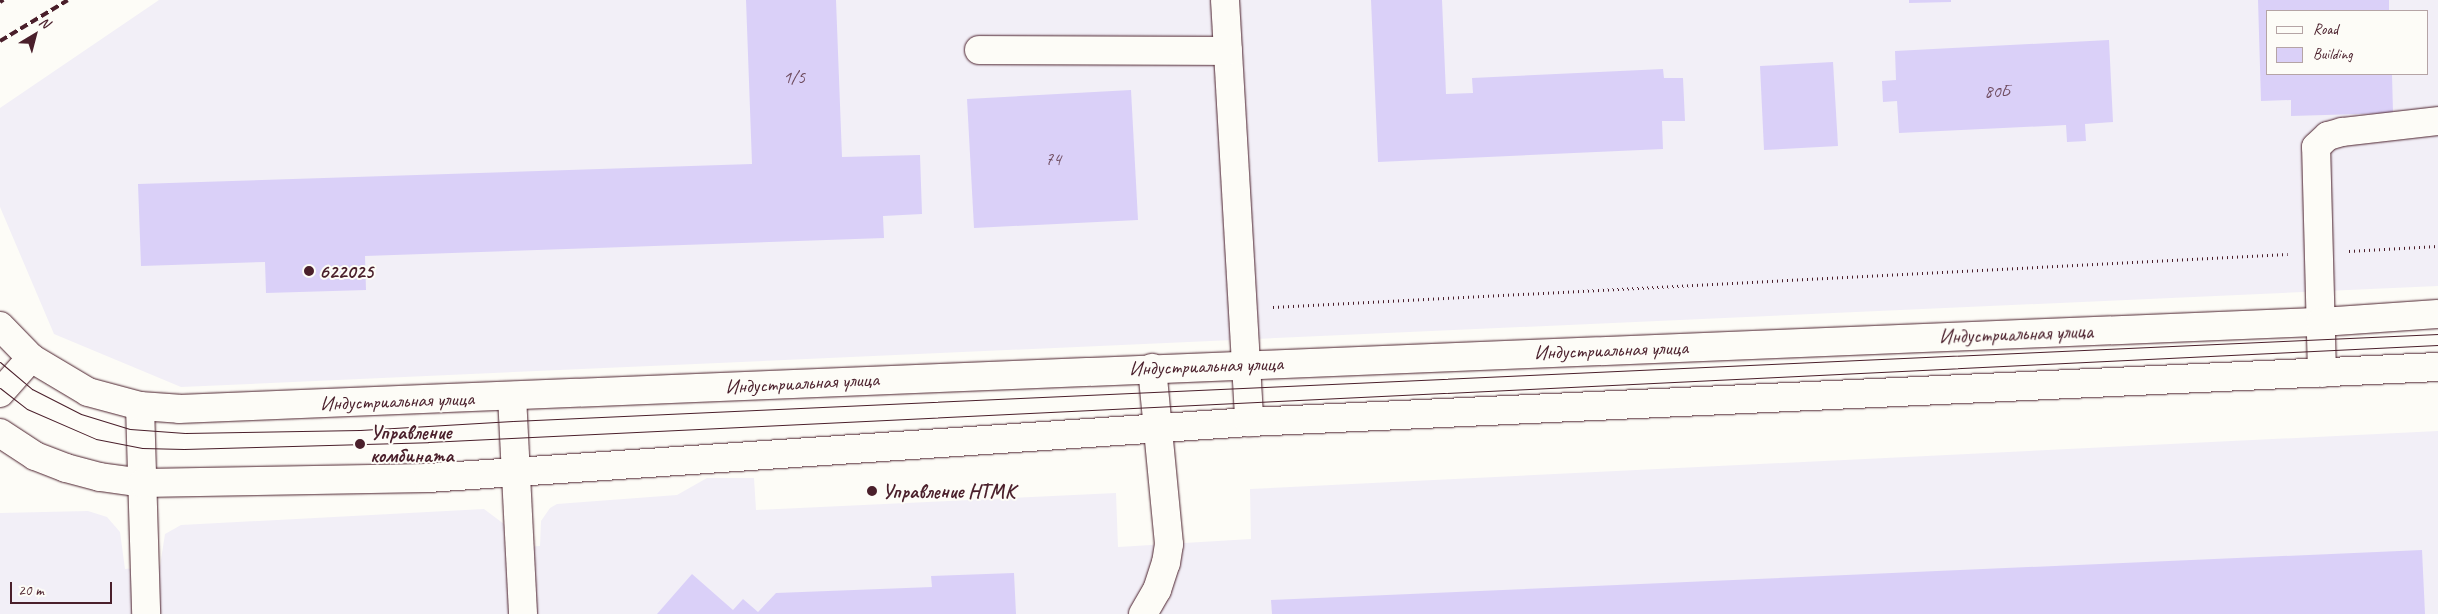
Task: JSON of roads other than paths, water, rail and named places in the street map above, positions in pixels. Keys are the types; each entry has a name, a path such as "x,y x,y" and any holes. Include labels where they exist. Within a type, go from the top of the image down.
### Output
{"main road":[{"path":"1225,0 1249,422"},
{"path":"979,50 1228,51"},
{"path":"2322,374 2316,147 2328,136 2342,132 2438,121"},
{"name":"Индустриальная улица","path":"0,326 31,358 88,392 140,406 178,410 1246,364 2321,322 2438,314"},
{"path":"0,393 31,358"},
{"path":"1142,614 1157,590 1166,564 1169,544 1152,368"},
{"path":"0,433 35,456 66,468 100,477 143,483 428,478 1249,422 2438,368"},
{"path":"512,396 523,614"},
{"path":"140,406 146,614"}],"tram line":[{"path":"0,362 32,389 81,414 130,429 185,433 360,430 513,421 2438,334"},
{"path":"0,388 27,409 96,439 142,448 184,449 428,442 2438,345"}],"railway":[{"path":"0,41 68,0"}],"place":[{"name":"622025","path":"309,271"},
{"name":"Управление комбината","path":"360,444"},
{"name":"Управление НТМК","path":"872,491"}]}
